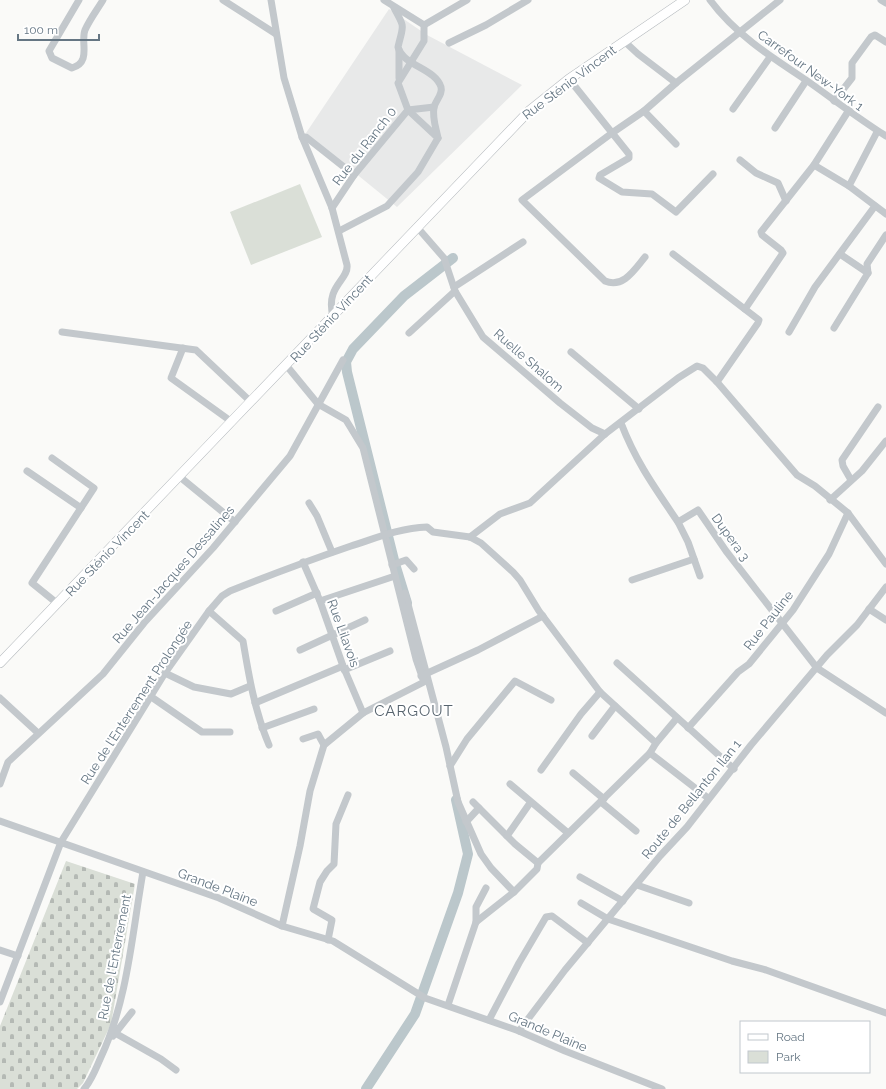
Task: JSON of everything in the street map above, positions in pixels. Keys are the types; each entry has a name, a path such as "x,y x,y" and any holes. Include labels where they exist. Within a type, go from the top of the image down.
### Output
{"main road":[{"name":"Rue Sténio Vincent","path":"0,663 180,477 529,110 624,41 685,0"}],"street":[{"path":"79,0 49,51 52,58 72,68 77,65 84,55 84,31 103,0"},
{"path":"223,0 276,34"},
{"path":"271,0 284,78 302,137 332,208 348,268 331,296 330,303 333,316"},
{"path":"384,0 424,25"},
{"path":"424,25 467,0"},
{"path":"449,43 486,25 528,0"},
{"name":"Carrefour New-York 1","path":"710,0 739,31 770,57 849,110 877,132 886,136"},
{"path":"645,257 628,278 614,283 605,281 522,200 612,132 644,110 739,31 780,0"},
{"path":"881,0 886,3"},
{"path":"394,7 402,21 404,32 398,47 400,78"},
{"path":"424,25 424,41 398,83 408,110 434,106"},
{"path":"834,101 852,78 852,63 871,37 875,36 886,42"},
{"path":"624,41 676,84"},
{"path":"339,231 387,206 418,172 438,138 434,121 434,106 442,92 441,87 433,76 399,50"},
{"path":"733,109 770,57"},
{"path":"569,80 630,156 627,160 599,177 622,192 652,194 676,212 713,174"},
{"path":"775,128 806,81"},
{"name":"Rue du Ranch 0","path":"332,208 354,175 408,110 438,138"},
{"path":"644,110 676,144"},
{"path":"744,308 783,253 762,235 761,232 814,165 849,110"},
{"path":"849,186 877,132"},
{"path":"302,137 306,137 354,175"},
{"path":"740,160 756,173 778,183 786,201"},
{"path":"814,165 849,186 886,214"},
{"path":"789,332 815,287 875,206"},
{"name":"Ruelle Shalom","path":"417,227 446,263 454,289 483,337 560,403 592,428 605,434"},
{"path":"834,328 868,273 867,264 886,235"},
{"path":"409,333 454,289 523,242"},
{"path":"673,254 759,320 717,382"},
{"path":"840,254 868,273"},
{"path":"62,332 196,350 251,402"},
{"path":"184,348 170,378 232,422"},
{"path":"571,352 639,408"},
{"name":"Rue Jean-Jacques Dessalines","path":"0,784 8,762 103,674 144,624 235,522 290,456 343,360"},
{"path":"286,365 318,404 346,420 363,448 387,534 394,564 395,576 419,658"},
{"path":"470,537 500,514 530,504 605,434 678,378 697,366 703,368 717,382 797,475 815,486 830,500 848,513 886,564"},
{"path":"851,480 843,466 842,460 878,408"},
{"path":"621,423 630,448 641,468 678,522 700,576"},
{"path":"830,500 862,471 886,441"},
{"path":"52,458 93,487 93,491 32,583 58,604"},
{"path":"27,471 81,508"},
{"path":"180,477 235,522"},
{"path":"309,503 317,516 332,552"},
{"name":"Dupera 3","path":"678,522 698,510 726,552 817,668 886,713"},
{"name":"Rue Pauline","path":"688,728 738,672 748,664 793,610 816,575 848,513"},
{"name":"Rue de l'Enterrement Prolongée","path":"61,842 165,673 209,611 222,596 230,590 303,562 387,534 411,528 427,527 433,532 470,537 481,543 520,580 543,616 600,692 656,743"},
{"path":"632,580 694,559"},
{"path":"394,564 406,560 414,569"},
{"name":"Rue Lilavois","path":"303,562 317,593 343,668 363,712"},
{"path":"320,601 395,576"},
{"name":"Route de Bellanton Ilan 1","path":"519,1031 588,943 687,827 708,798 886,587"},
{"path":"276,611 317,593"},
{"path":"405,593 423,675 450,766 458,802 481,854 491,868 514,892"},
{"path":"869,609 886,620"},
{"path":"209,611 243,641 250,686 262,728 269,745"},
{"path":"423,675 478,650 543,616"},
{"path":"300,650 365,620"},
{"path":"255,702 390,651"},
{"path":"617,663 734,769"},
{"path":"165,673 194,687 231,694 250,686"},
{"path":"282,926 300,846 310,791 324,745 363,712 424,682 423,675"},
{"path":"450,766 467,739 515,681 551,700"},
{"path":"541,770 581,714 600,692"},
{"path":"150,696 202,732 230,732"},
{"path":"0,698 38,733"},
{"path":"592,736 615,706"},
{"path":"262,728 314,709"},
{"path":"476,922 514,892 537,869 538,863 603,801 650,753 656,743 677,718"},
{"path":"303,739 318,734 324,745"},
{"path":"650,753 708,798"},
{"path":"573,773 636,831"},
{"path":"510,784 568,833"},
{"path":"328,940 332,920 313,909 320,882 326,871 334,864 336,824 348,795"},
{"path":"473,802 507,836 538,863"},
{"path":"507,836 530,802"},
{"path":"466,822 479,808"},
{"name":"Grande Plaine","path":"0,821 220,898 282,926 328,940 422,996 519,1031 565,1051 662,1089"},
{"path":"0,1002 61,842"},
{"name":"Rue de l'Enterrement","path":"84,1089 93,1075 108,1042 119,1010 143,872"},
{"path":"580,877 623,901"},
{"path":"637,885 689,903"},
{"path":"448,1005 476,922 476,907 486,888"},
{"path":"581,903 608,919 732,961 766,970 848,998 886,1013"},
{"path":"489,1020 519,963 546,917 552,916 588,943"},
{"path":"0,950 18,956"},
{"path":"108,1042 132,1012"},
{"path":"115,1033 161,1059 176,1070"}],"shaded area":[{"path":"389,9 427,35 522,85 397,207 306,133"}],"green space":[{"path":"300,184 322,237 251,265 230,212"},
{"path":"66,861 135,884 111,1024 83,1083 77,1089 0,1089 0,1026"}],"waterway":[{"path":"407,603 395,564 347,372 346,362 353,349 404,296 453,258"},
{"path":"366,1089 415,1014 458,893 468,854 456,800"}],"district":[{"name":"CARGOUT","path":"414,711"}]}
